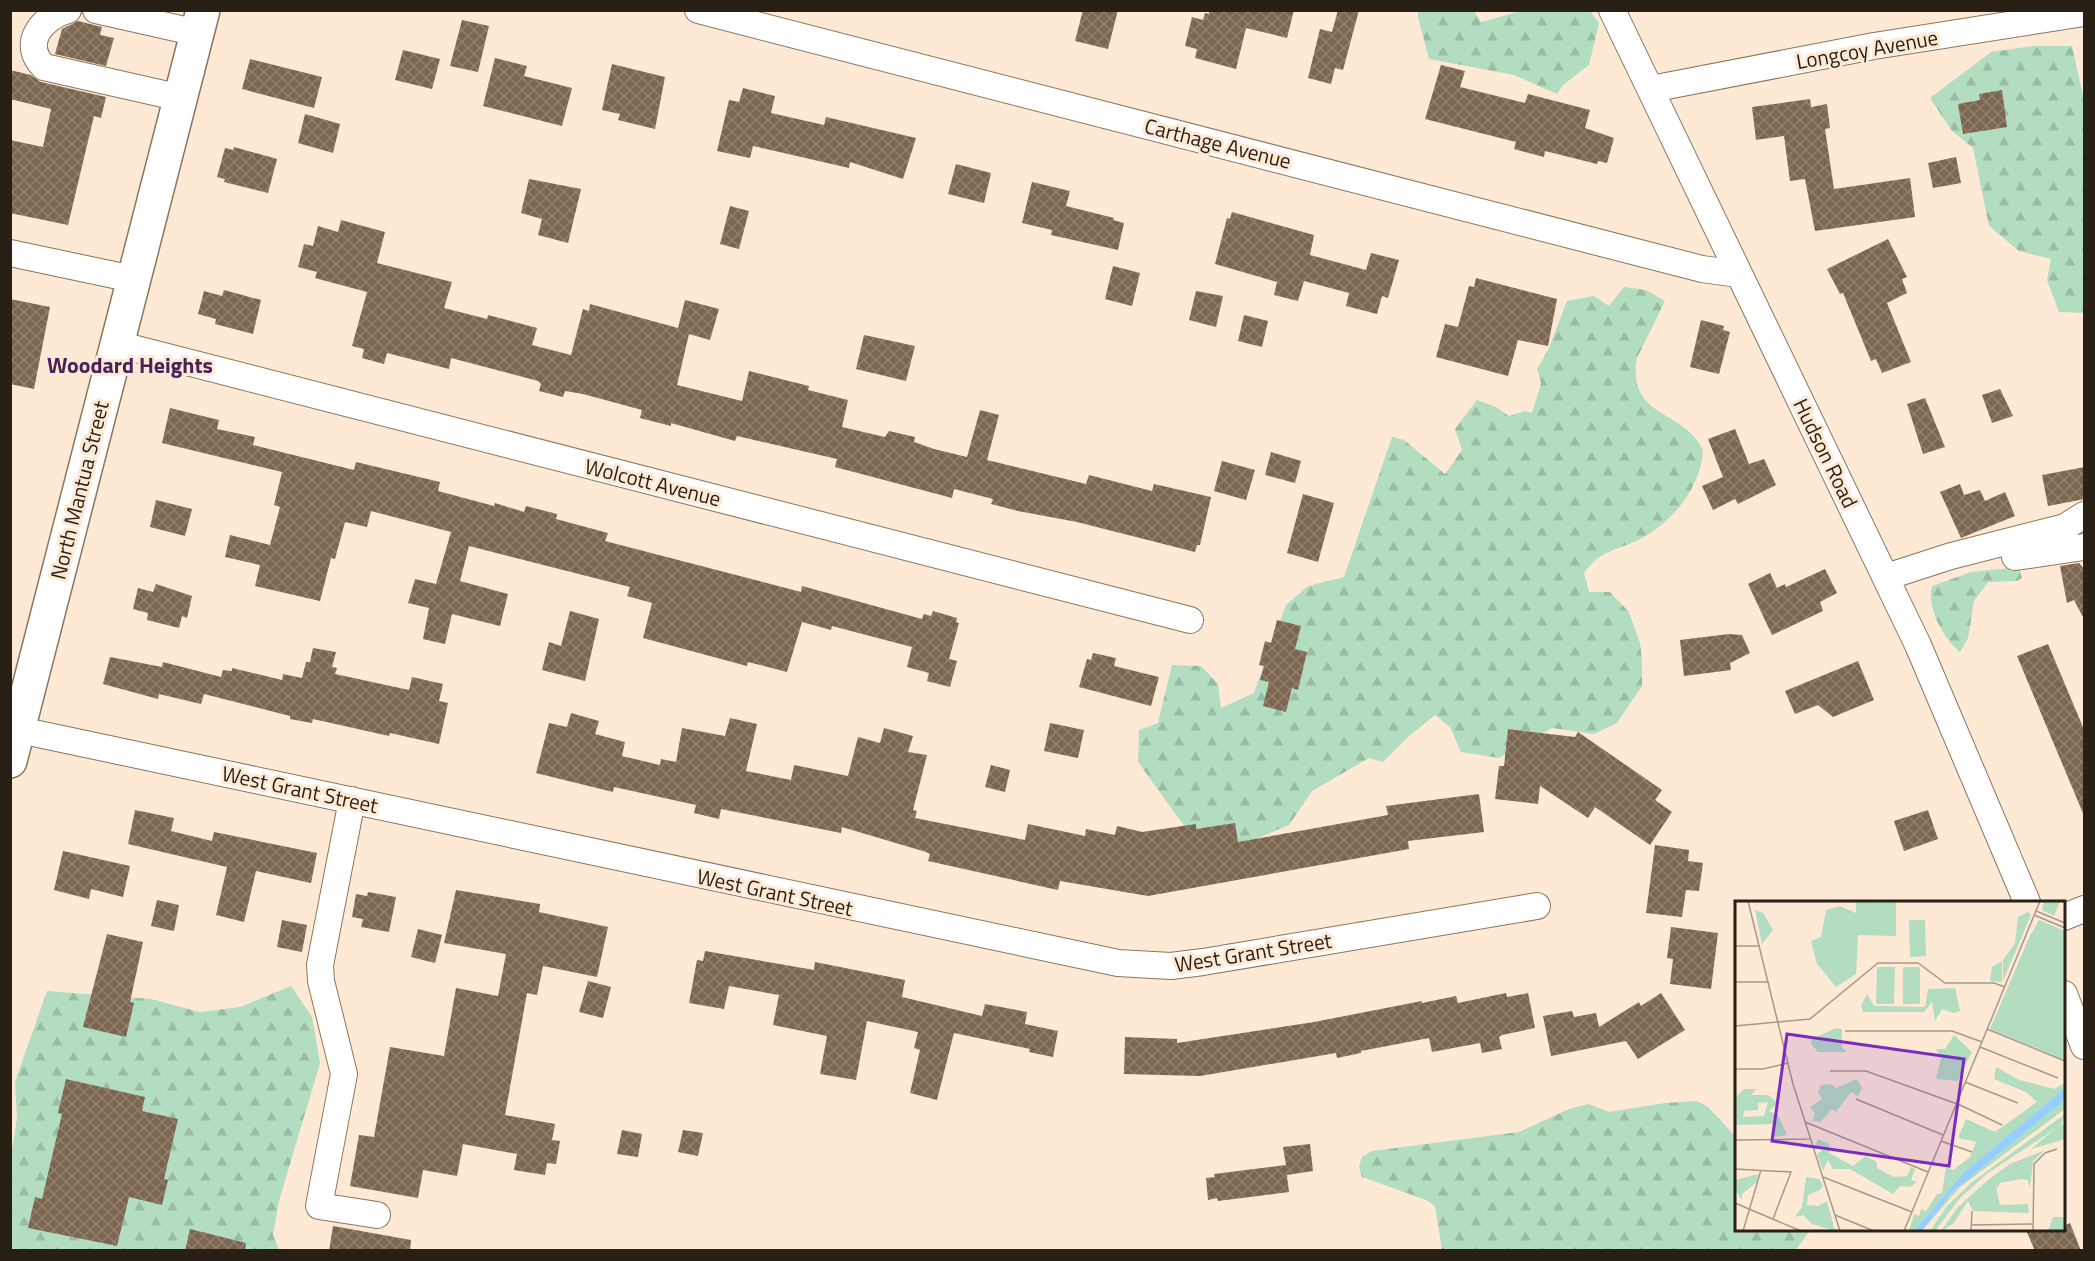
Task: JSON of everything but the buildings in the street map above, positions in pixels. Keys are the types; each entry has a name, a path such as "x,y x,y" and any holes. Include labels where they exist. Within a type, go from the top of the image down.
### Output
{"main road":[{"name":"North Mantua Street","path":"10,761 14,729 200,22"}],"street":[{"path":"68,10 54,14 45,20 38,30 34,47 37,60 44,67 181,98"},
{"path":"96,10 200,22"},
{"name":"Carthage Avenue","path":"698,10 1702,269 1738,274"},
{"name":"Hudson Road","path":"1612,10 1886,578 1943,701 2026,901"},
{"name":"Longcoy Avenue","path":"1651,88 1874,46 2085,13"},
{"path":"10,253 133,279"},
{"name":"Wolcott Avenue","path":"117,344 1190,620"},
{"path":"1886,578 1943,558 2065,527 2084,515"},
{"path":"1943,558 1951,564 1968,565 2085,547"},
{"name":"West Grant Street","path":"14,729 1083,956 1145,966 1203,962 1537,906"},
{"path":"352,800 320,965 321,981 344,1074 319,1206 377,1215"},
{"path":"2065,917 2085,909"},
{"path":"2065,996 2085,1046"}],"green space":[{"path":"1418,11 1474,11 1481,22 1521,11 1590,11 1599,23 1589,65 1563,85 1557,94 1514,75 1429,59 1418,17"},
{"path":"2033,46 2072,46 2084,100 2084,313 2059,312 2047,280 2051,259 2019,251 1989,226 1973,148 1952,131 1930,98 1991,52"},
{"path":"1624,287 1646,290 1665,301 1637,358 1636,378 1640,392 1659,412 1684,427 1695,437 1703,450 1697,478 1691,491 1673,514 1638,540 1602,555 1584,573 1589,592 1610,592 1629,612 1640,643 1642,686 1617,723 1594,734 1552,728 1499,758 1461,752 1450,727 1435,715 1383,762 1369,758 1312,791 1289,825 1208,859 1138,762 1139,730 1158,723 1172,665 1201,666 1218,684 1221,708 1254,693 1286,605 1308,586 1344,577 1392,437 1404,440 1445,474 1462,450 1455,429 1477,400 1496,407 1509,416 1525,411 1532,413 1541,383 1537,369 1548,350 1567,301 1594,296 1609,306"},
{"path":"2019,569 2022,578 2017,581 1988,582 1974,601 1968,638 1960,652 1948,640 1934,613 1932,586 1971,572"},
{"path":"291,986 312,1017 320,1063 279,1201 273,1235 279,1250 11,1250 11,1156 17,1118 15,1082 47,991 151,999 200,1012 240,1007"},
{"path":"1697,1101 1708,1107 1735,1136 1735,1231 1809,1231 1796,1250 1442,1250 1435,1206 1426,1200 1362,1177 1359,1167 1362,1157 1372,1151 1519,1132 1569,1109 1589,1104 1609,1112 1665,1103"}],"district":[{"name":"Woodard Heights","path":"130,365"}]}
